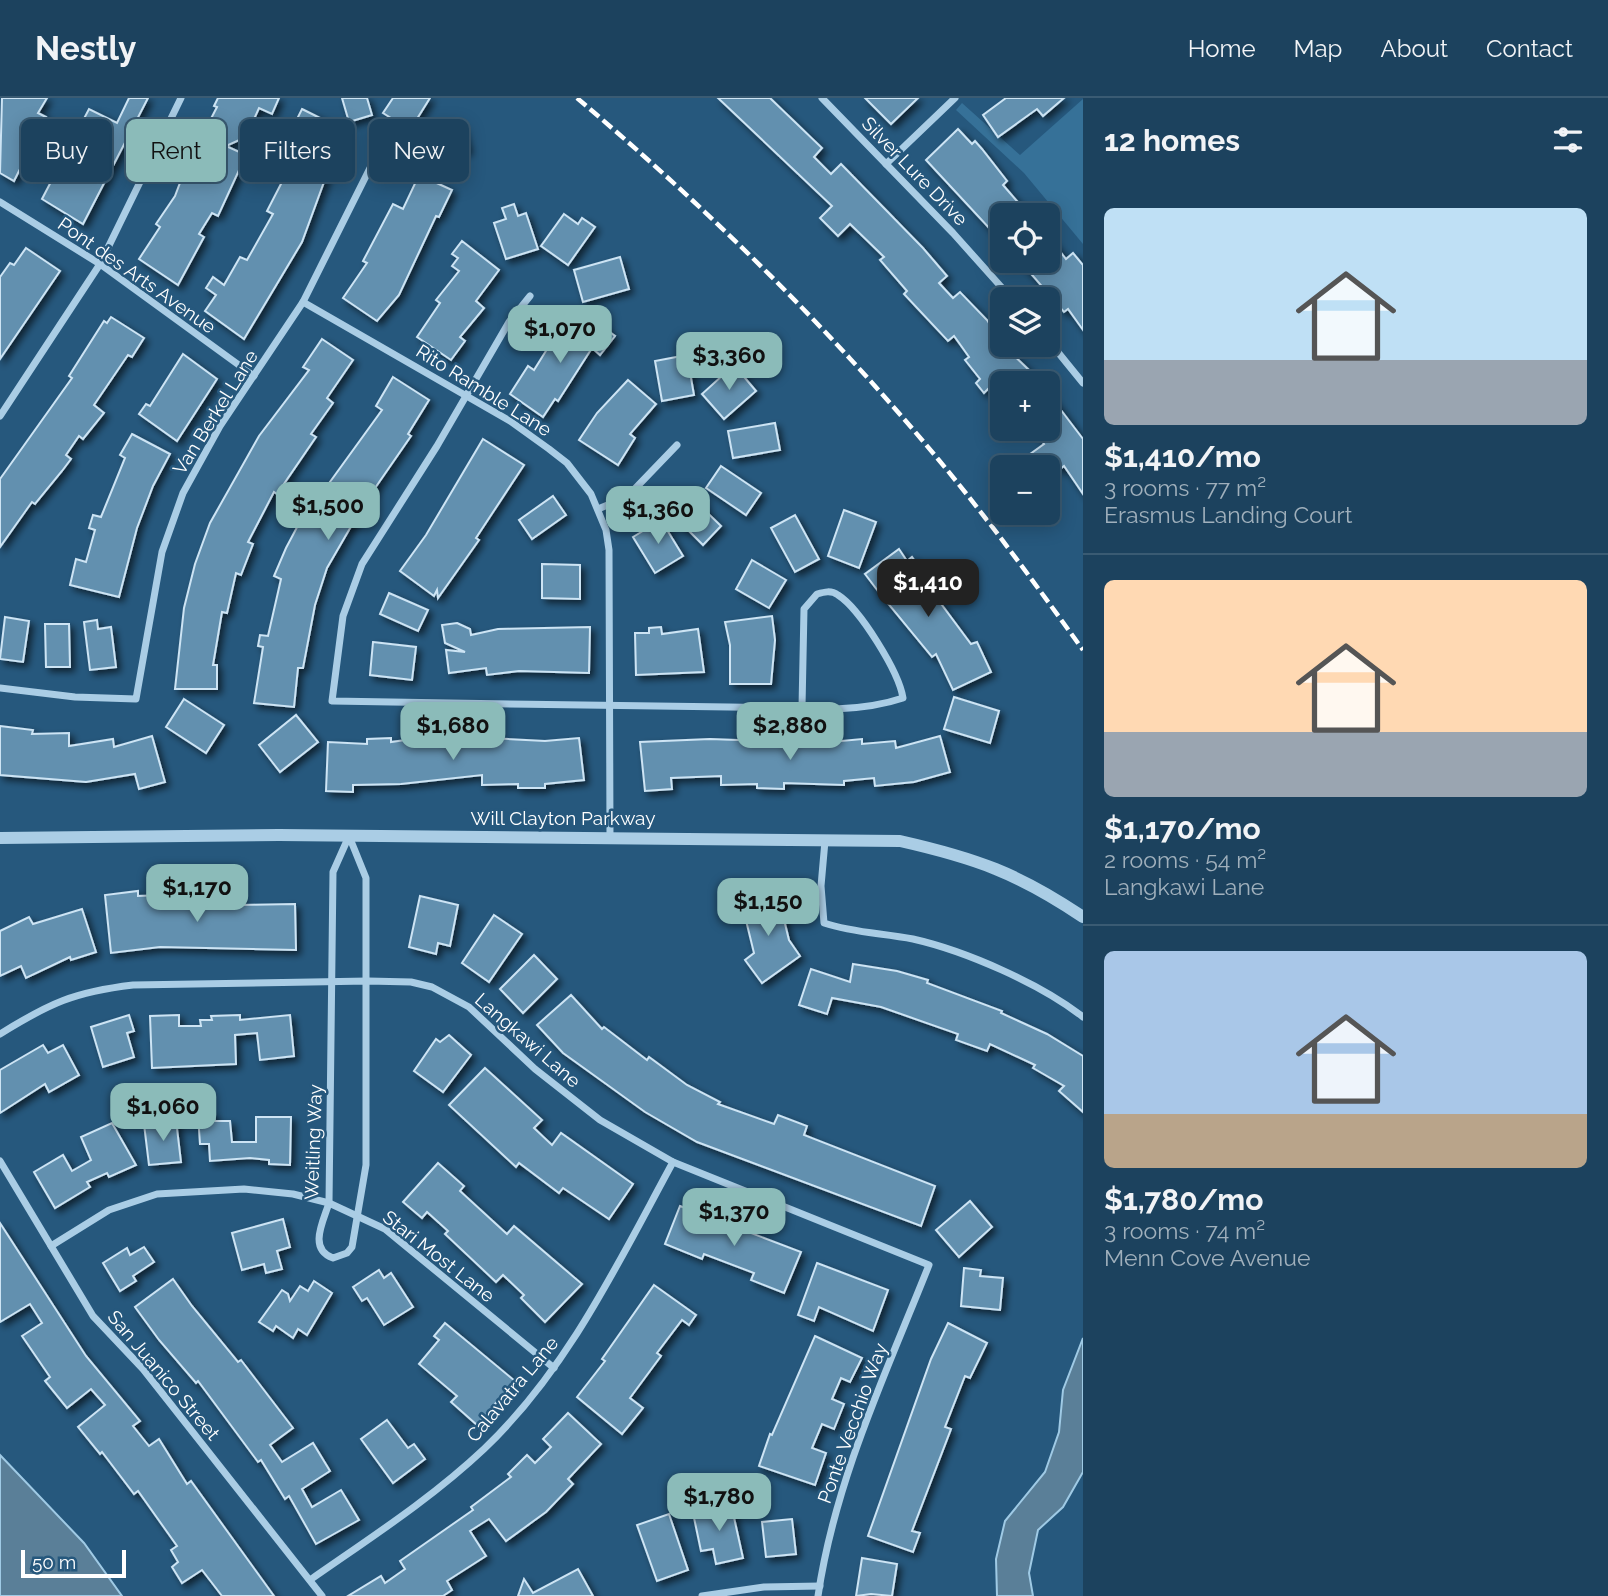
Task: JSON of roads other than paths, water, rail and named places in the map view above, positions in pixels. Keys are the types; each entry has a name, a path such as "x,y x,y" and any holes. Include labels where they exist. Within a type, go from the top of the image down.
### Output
{"street":[{"path":"0,416 100,264 181,98"},
{"name":"Silver Lure Drive","path":"822,98 1001,287"},
{"path":"887,164 955,98"},
{"name":"Van Berkel Lane","path":"0,688 75,698 136,699 155,582 172,520 201,456 303,302 369,170"},
{"name":"Pont des Arts Avenue","path":"0,202 100,264 254,376"},
{"path":"530,296 509,322 362,564 342,616 332,701 610,706 802,707 867,707 903,698 901,683 886,654 843,599 833,592 817,594 804,609 802,707"},
{"name":"Rito Ramble Lane","path":"303,302 467,395 529,434 567,463 591,495 598,509 609,550 610,837"},
{"path":"1060,355 1083,383"},
{"path":"598,509 627,497 677,444"},
{"name":"Will Clayton Parkway","path":"0,829 25,836"},
{"name":"Will Clayton Parkway","path":"0,838 349,836 900,841 967,856 1036,885 1083,917"},
{"name":"Weitling Way","path":"349,836 366,878 366,1166 348,1253 334,1258 326,1255 318,1243 328,1203 333,872 349,836"},
{"path":"825,841 821,886 824,923 848,931 914,939 1010,973 1066,1004 1083,1017"},
{"name":"Langkawi Lane","path":"0,1034 49,1003 97,989 133,985 411,982 449,994 469,1007 572,1099 627,1137 673,1162 929,1265"},
{"name":"San Juanico Street","path":"0,1161 93,1316 143,1369 322,1596"},
{"name":"Calavatra Lane","path":"310,1580 448,1482 486,1447 554,1368 585,1322 673,1162"},
{"name":"Stari Most Lane","path":"51,1245 108,1210 157,1194 244,1189 293,1194 328,1203 385,1229 554,1368"},
{"name":"Ponte Vecchio Way","path":"818,1596 838,1503 859,1439 929,1265"},
{"path":"702,1596 764,1587 820,1586"}],"railway":[{"path":"577,98 720,226 854,363 957,482 1083,650"}]}
